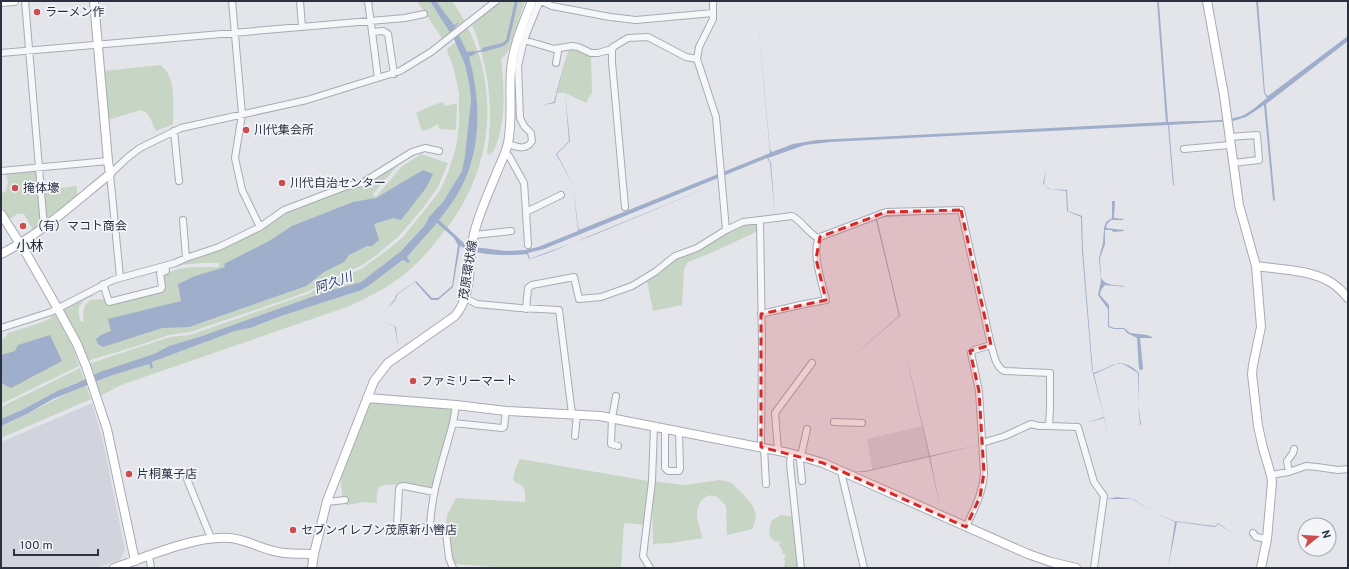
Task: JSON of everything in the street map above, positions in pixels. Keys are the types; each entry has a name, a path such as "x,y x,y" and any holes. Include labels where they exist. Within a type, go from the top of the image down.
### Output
{"street":[{"path":"1,2 14,1"},
{"path":"25,1 44,227"},
{"path":"94,1 120,277"},
{"path":"232,1 242,114 235,158 242,190 260,227"},
{"path":"300,1 302,27"},
{"path":"368,1 378,78"},
{"path":"1,254 20,244 44,227 140,148 174,131 190,125 307,100 394,74 407,68 443,43 496,1"},
{"name":"茂原環状線","path":"312,568 326,502 374,381 388,363 455,316 462,308 465,298 474,235 481,212 506,148 511,116 511,71 513,59 518,36 532,1"},
{"path":"528,245 524,182 506,148 527,147 532,141 531,133 522,123 519,113 518,66 524,40 541,1 552,6 610,17 636,20 713,14"},
{"path":"712,1 712,22 699,47 697,59 716,117 726,230"},
{"path":"1207,1 1227,116 1242,217 1256,266 1261,327 1252,374 1258,426 1271,475 1266,539 1261,568"},
{"path":"1,53 415,17 424,14"},
{"path":"372,32 383,31 388,34 394,74"},
{"path":"624,207 613,78 613,47 628,38 648,37 686,57 697,59"},
{"path":"524,40 557,48 572,46 578,47 598,53 612,50"},
{"path":"556,63 558,52 557,48"},
{"path":"174,131 179,181"},
{"path":"1184,149 1257,135 1259,160 1233,163"},
{"path":"1,328 58,309 103,284 120,277 165,266 219,248 260,227 284,210 346,186 362,183 412,152 425,148 439,151"},
{"path":"1,171 108,162"},
{"path":"526,212 561,195"},
{"path":"818,238 886,212 960,210 991,345 997,364 1002,370 1050,373 1049,426"},
{"path":"1,214 58,309 77,344 86,366 111,445 135,561"},
{"path":"526,309 528,288 532,285 574,277 579,299 601,297 632,286 655,272 675,256 697,248 739,223 792,216 818,238"},
{"path":"183,220 186,258"},
{"path":"760,221 762,447 766,484"},
{"path":"474,235 511,231"},
{"path":"762,314 800,304 826,300 816,259 818,238"},
{"path":"103,284 109,302 161,289 160,273 166,271 165,266"},
{"path":"1256,266 1318,276 1332,282 1345,292 1348,298"},
{"path":"465,298 477,304 526,309 559,310 574,414 575,436"},
{"path":"966,527 980,497 984,474 979,391 971,353 974,350 991,345"},
{"path":"779,451 775,413 812,363"},
{"path":"616,396 612,418 611,444 618,446"},
{"path":"367,398 456,404 506,411 574,414 612,418 790,453 802,456 841,472 1028,554 1051,562 1076,568"},
{"path":"430,528 434,492 453,423 456,404"},
{"path":"453,423 502,428 504,427 506,411"},
{"path":"834,422 862,423"},
{"path":"982,443 1005,436 1029,425 1078,428 1094,482 1104,496 1094,568"},
{"path":"650,568 643,556 652,481 654,427"},
{"path":"665,429 665,468 668,471 677,472 680,469 679,432"},
{"path":"802,481 800,460 807,429"},
{"path":"1289,472 1287,461 1294,450"},
{"path":"790,453 801,568"},
{"path":"1271,475 1289,472 1306,466 1338,470 1348,469"},
{"path":"841,472 864,568"},
{"path":"187,479 211,538"},
{"path":"434,492 403,486 399,488 397,526 439,528 446,533 449,558 452,568"},
{"path":"326,502 345,500"},
{"path":"1253,533 1256,537 1266,539"},
{"path":"114,568 211,538 238,538 281,553 314,554"},
{"path":"149,556 151,568"}],"highlighted area":[{"path":"961,210 991,345 970,351 979,391 984,473 980,497 966,527 823,463 761,447 761,314 826,300 816,259 820,237 886,212"}],"shaded area":[{"path":"92,403 103,441 125,550 120,560 96,568 1,568 1,442"},
{"path":"922,426 929,456 872,469 867,439"}],"green space":[{"path":"417,1 430,1 451,33 443,40"},
{"path":"436,1 452,1 468,28 479,56 486,85 487,115 484,144 477,174 464,202 447,228 439,220 460,190 467,175 476,141 477,107 468,56 475,54 467,53 455,27 459,24 454,25"},
{"path":"501,1 525,1 508,51 501,60 503,110 501,130 494,151 489,155 487,153 490,128 489,92 485,67 479,44 472,26"},
{"path":"456,42 465,65 471,98 462,171 443,202 425,225 395,257 361,282 328,291 205,335 169,346 154,354 92,376 88,364 170,337 190,335 310,293 322,285 361,269 402,238 441,189 456,148 459,123 459,93 453,66 447,51 448,48"},
{"path":"569,48 591,54 592,93 586,103 565,93 556,93"},
{"path":"161,65 170,77 172,85 173,124 156,131 147,113 141,110 108,120 103,71"},
{"path":"443,102 445,106 457,103 456,130 439,129 438,124 430,129 422,131 416,113"},
{"path":"421,154 448,163 438,187 423,208 399,236 364,264 346,273 326,280 309,291 285,300 190,332 169,335 87,361 62,311 89,296 99,295 88,298 81,303 79,307 79,316 81,322 84,321 83,311 85,306 91,300 105,299 107,305 164,290 162,275 179,269 192,267 219,267 219,263 206,263 187,264 169,268 220,250 263,228 285,213 348,189 362,186 408,158 399,164 373,194 376,197 401,167"},
{"path":"37,170 41,224 33,230 24,214 17,214 10,219 1,206 1,194 6,191 8,182 6,172"},
{"path":"77,186 77,196 46,220 44,190"},
{"path":"437,223 445,230 420,260 401,277 366,298 347,307 121,385 100,396 95,383 110,376 149,364 152,369 152,362 235,331 250,328 284,315 362,290 404,260 408,263 407,257"},
{"path":"746,224 758,224 758,231 688,262 684,269 682,305 653,311 647,281 684,253"},
{"path":"54,313 72,345 79,366 1,404 1,339 5,338 8,333 51,318"},
{"path":"80,368 84,380 59,390 22,410 1,419 1,407"},
{"path":"86,386 91,399 1,438 1,426 64,395"},
{"path":"372,401 456,405 434,492 405,486 389,485 379,488 377,493 377,503 365,502 347,505 343,503 340,475 368,405"},
{"path":"520,459 649,481 647,525 624,523 621,568 507,568 454,564 446,525 447,515 456,498 525,502 523,486 515,482 513,479"},
{"path":"719,480 730,482 734,485 752,505 756,516 752,529 727,535 726,506 717,497 709,496 700,502 697,509 698,522 703,538 653,544 652,481 685,485"},
{"path":"781,515 793,517 798,568 784,568 784,559 786,556 782,553 783,551 779,545 781,542 773,541 769,534 771,521"}],"water":[{"path":"430,1 436,1 454,25 459,23 455,27 467,52 474,51 475,54 469,57 476,90 476,142 467,175 460,190 439,220 467,246 506,251 525,250 538,247 578,231 573,185 579,230 770,153 756,1 770,149 772,152 793,144 817,140 1166,122 1157,1 1159,3 1168,122 1236,118 1244,115 1267,98 1264,93 1256,1 1258,1 1265,93 1268,96 1348,36 1348,41 1266,104 1275,201 1273,200 1264,105 1246,117 1233,121 1169,125 1174,185 1168,125 830,142 805,145 768,158 771,163 775,216 770,163 767,158 544,249 528,253 530,259 527,254 502,255 474,252 460,246 453,287 438,300 431,300 415,282 397,295 395,300 392,304 387,308 395,299 396,295 416,281 432,298 438,298 452,286 458,245 454,238 437,223 407,257 410,262 408,263 403,260 362,290 284,315 250,328 235,331 152,362 153,368 151,369 149,364 110,376 53,399 27,414 1,426 1,419 22,410 59,390 100,372 154,354 169,346 205,335 328,291 361,282 400,252 425,225 429,217 443,202 462,171 465,155 471,99 465,65 454,39"},
{"path":"515,1 518,1 509,41 504,46 483,52 482,48 502,43 506,40"},
{"path":"568,50 555,103 543,105 554,102"},
{"path":"565,93 570,141 557,154 573,185 556,154 569,141"},
{"path":"423,170 433,174 426,188 401,220 393,218 374,224 379,240 372,246 367,246 349,255 344,262 324,272 306,286 189,327 162,328 103,347 98,344 96,339 111,331 108,319 181,301 178,284 195,276 225,267 224,264 269,241 292,226 353,202 376,198"},
{"path":"719,183 594,235 573,243"},
{"path":"1045,186 1050,189 1067,190 1068,211 1082,216 1083,251 1093,373 1117,364 1094,374 1109,438 1104,418 1085,423 1104,417 1092,370 1082,251 1081,217 1067,211 1066,191 1049,189"},
{"path":"1112,201 1115,201 1114,218 1124,219 1111,220 1107,224 1106,228 1124,231 1113,232 1112,230 1105,230 1105,244 1100,258 1101,278 1106,283 1126,287 1105,285 1101,290 1100,295 1109,305 1109,326 1114,328 1124,328 1130,333 1152,337 1140,338 1143,369 1141,370 1139,369 1137,338 1127,333 1124,329 1114,329 1108,327 1108,309 1098,295 1101,281 1099,258 1103,243 1104,228 1106,222 1112,218"},
{"path":"958,213 884,217 877,219 900,316 846,362 899,316 876,220 821,240 884,216"},
{"path":"573,243 548,253 530,259"},
{"path":"383,321 396,327 398,348 395,327"},
{"path":"50,335 62,361 11,388 1,383 1,355 15,351 18,345"},
{"path":"903,342 930,456 978,445 930,457 941,511 929,457 865,472 851,472 865,471 929,456"},
{"path":"1121,364 1127,365 1139,373 1138,403 1138,373"},
{"path":"1138,403 1141,424 1136,426 1140,424"},
{"path":"1117,497 1133,499 1153,512 1132,499 1107,499"},
{"path":"1153,512 1174,521 1215,526 1218,523 1234,534 1218,524 1215,527 1177,522 1168,568 1175,522"}],"waterway":[{"path":"473,53 484,50"}],"place":[{"name":"ラーメン作","path":"37,12"},
{"name":"川代集会所","path":"246,130"},
{"name":"川代自治センター","path":"282,183"},
{"name":"掩体壕","path":"15,188"},
{"name":"（有）マコト商会","path":"23,226"},
{"name":"ファミリーマート","path":"413,381"},
{"name":"片桐菓子店","path":"129,474"},
{"name":"セブンイレブン茂原新小轡店","path":"293,530"}],"district":[{"name":"小林","path":"30,246"}],"water label":[{"name":"阿久川","path":"333,282"}]}
